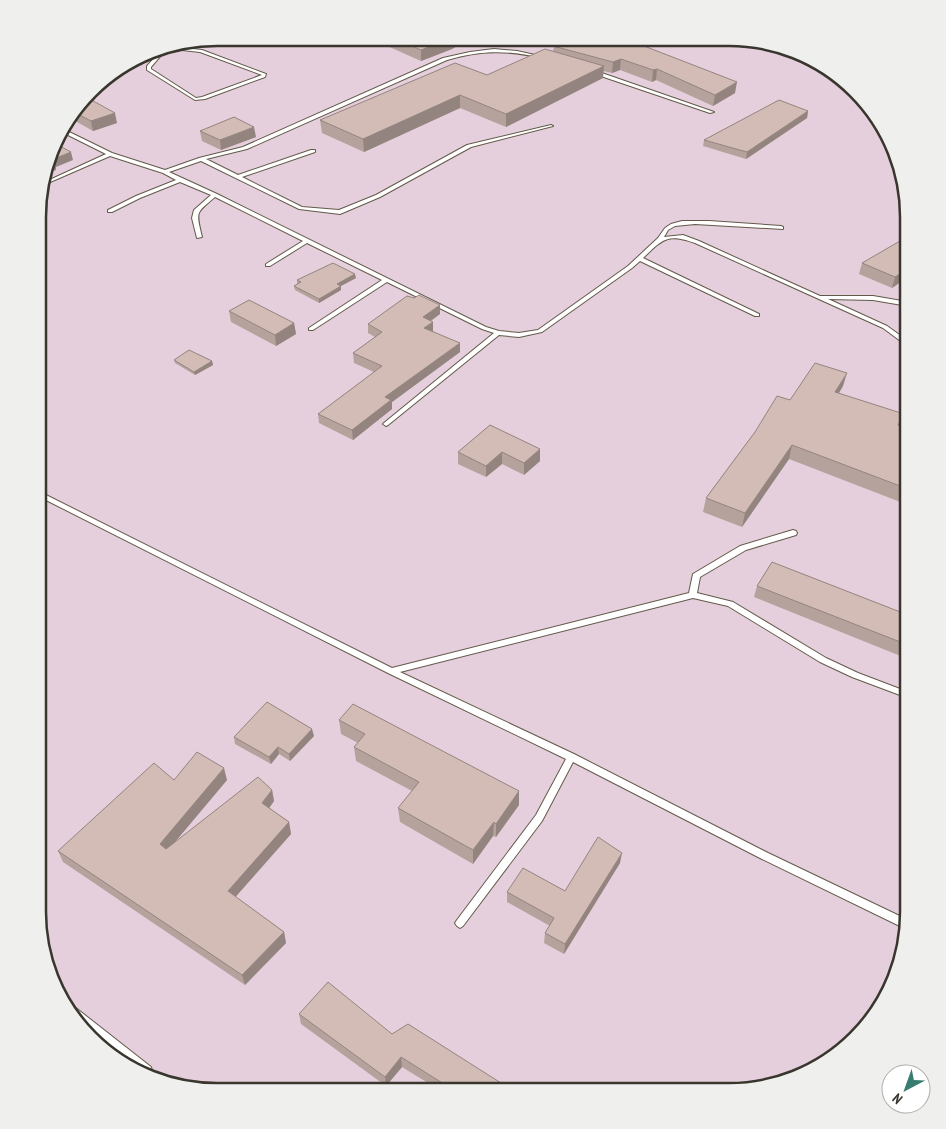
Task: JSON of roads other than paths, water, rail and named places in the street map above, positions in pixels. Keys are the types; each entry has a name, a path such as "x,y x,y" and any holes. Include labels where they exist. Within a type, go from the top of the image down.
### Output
{"lane":[{"path":"157,57 148,67 148,70 195,99 203,98 264,74 201,51 187,49"},
{"path":"165,172 201,159 245,148 446,59 471,51 516,50 544,58"},
{"path":"592,71 712,112"},
{"path":"201,159 301,208 340,212 378,196 469,146 551,126"},
{"path":"69,133 110,154 165,172 215,195 484,328 498,333 519,335 540,331 640,258 660,239 664,231 673,225 688,221 781,228"},
{"path":"237,177 313,151"},
{"path":"51,181 110,154"},
{"path":"110,211 180,180"},
{"path":"199,237 196,218 197,210 215,195"},
{"path":"660,239 671,236 697,242 885,326 900,338"},
{"path":"268,265 306,241"},
{"path":"640,258 757,315"},
{"path":"311,329 386,280"},
{"path":"818,296 873,298 900,303"},
{"path":"386,424 498,333"},
{"path":"46,497 391,671 571,757 766,856 899,921"},
{"path":"693,595 696,576 743,548 793,533"},
{"path":"391,671 693,595 730,604 823,660 855,675 899,692"},
{"path":"460,923 539,818 571,757"},
{"path":"101,1037 131,1059"}]}
